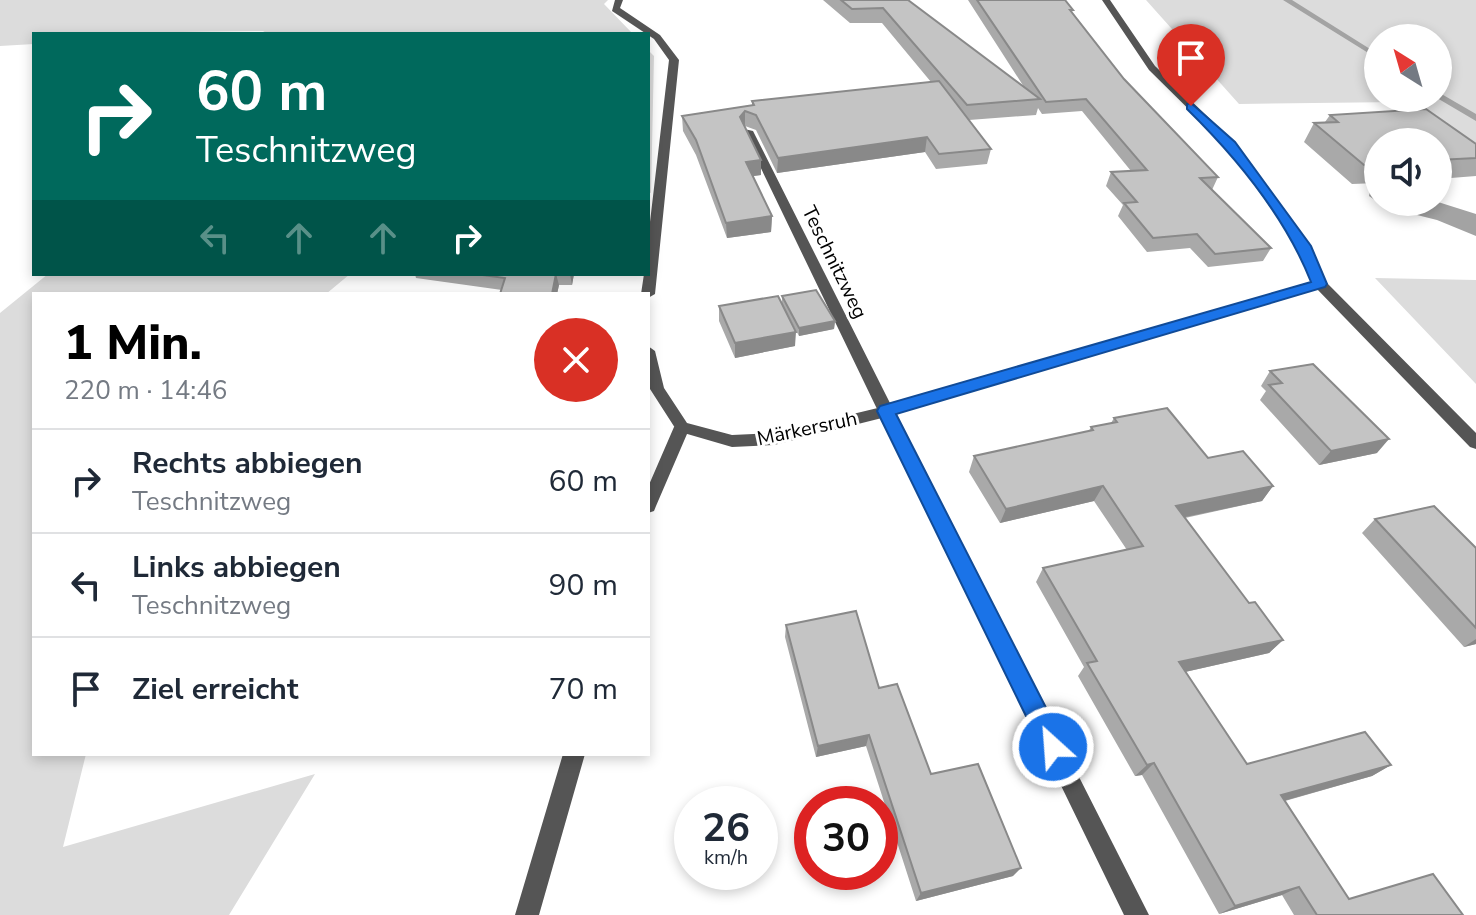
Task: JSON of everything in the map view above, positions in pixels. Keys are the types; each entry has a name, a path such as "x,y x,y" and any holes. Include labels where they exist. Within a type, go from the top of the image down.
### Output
{"street":[{"path":"619,0 615,9 650,32"},
{"path":"1106,0 1152,68 1231,145 1304,246 1320,284 1476,443"},
{"path":"650,32 674,60 650,276"},
{"name":"Teschnitzweg","path":"748,131 1137,915"},
{"path":"886,411 1320,284"},
{"path":"650,359 657,389 682,427 650,501"},
{"name":"Märkersruh","path":"682,427 732,441 774,439 886,411"},
{"path":"527,915 573,756"}],"shaded area":[{"path":"0,0 608,0 604,4 631,32 32,32 32,44 0,46"},
{"path":"1146,0 1476,0 1476,165 1452,145 1452,128 1431,128 1412,112 1452,112 1452,24 1364,24 1364,102 1239,104"},
{"path":"650,52 654,56 650,193"},
{"path":"1452,206 1476,214 1476,236 1421,216 1452,216"},
{"path":"46,276 348,276 328,292 32,292 32,756 86,756 63,847 315,774 229,915 0,915 0,313"},
{"path":"1375,278 1476,280 1476,384"}],"building":[{"path":"841,0 908,0 1040,99 967,105 883,8 852,9"},
{"path":"977,0 1065,0 1124,79 1218,177 1200,178 1271,248 1215,254 1197,234 1153,238 1124,203 1137,202 1111,172 1147,170 1086,99 1046,102"},
{"path":"939,81 991,149 939,154 927,137 778,158 756,115 745,111 740,117 761,160 746,162 772,216 726,223 696,140 682,116 754,105 752,101"},
{"path":"1430,112 1476,144 1476,158 1452,159 1452,128 1364,128 1364,165 1314,123 1338,122 1330,115"},
{"path":"490,276 556,276 552,292 501,292 505,278"},
{"path":"816,290 835,321 799,328 782,296"},
{"path":"778,296 796,332 735,343 719,306"},
{"path":"1313,364 1389,439 1331,451 1269,385 1282,383 1270,371"},
{"path":"1167,408 1208,458 1243,451 1273,486 1176,506 1249,603 1255,602 1283,640 1179,662 1247,764 1365,732 1391,765 1281,795 1349,899 1433,874 1463,915 1317,915 1299,887 1235,906 1154,763 1147,765 1087,663 1097,661 1043,568 1143,546 1103,486 1006,509 974,456 1093,430 1091,427 1117,422 1114,418"},
{"path":"1434,506 1476,548 1476,628 1375,519"},
{"path":"856,611 879,688 897,684 931,774 978,764 1021,868 921,893 898,823 898,786 886,786 869,735 818,746 786,625"}],"waterway":[{"path":"1287,0 1364,48"},
{"path":"1452,103 1476,118"}],"route":[{"path":"1053,747 886,411 1320,284 1304,246 1231,145 1191,106"}]}
